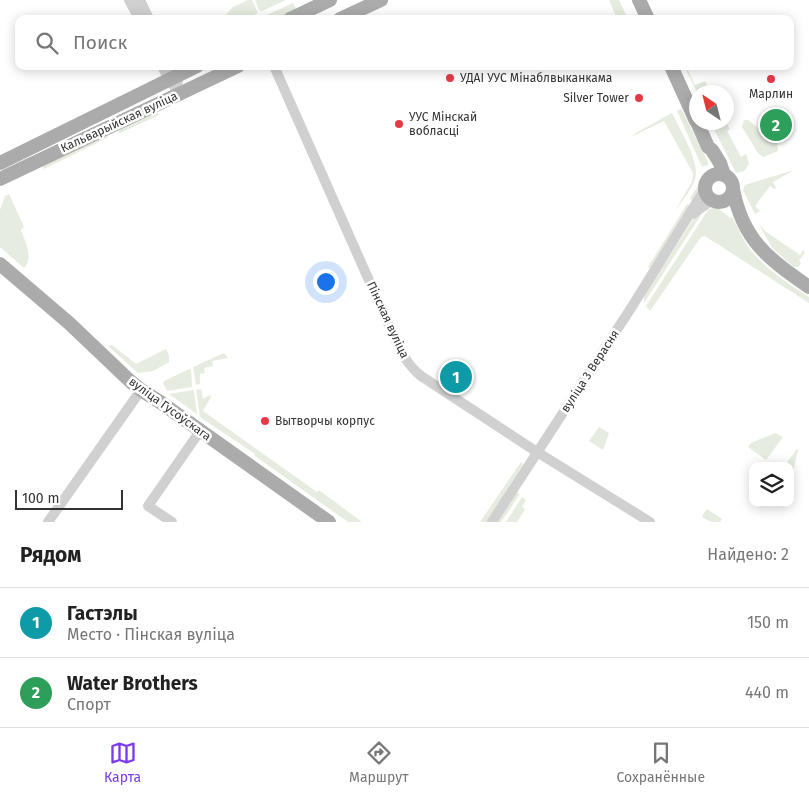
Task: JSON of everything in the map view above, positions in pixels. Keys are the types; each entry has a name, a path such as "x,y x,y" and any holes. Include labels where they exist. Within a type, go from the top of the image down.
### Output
{"main road":[{"path":"298,15 330,0"},
{"path":"349,15 381,0"},
{"path":"639,0 646,15"},
{"name":"Кальварыйская вуліца","path":"0,163 97,117 173,74 186,70"},
{"name":"Кальварыйская вуліца","path":"0,178 229,70"},
{"path":"673,70 689,105"},
{"path":"701,130 708,146 720,162 718,175"},
{"path":"738,212 712,197 708,180 718,175 730,179 738,212 756,243 777,265 809,287"},
{"path":"712,197 728,198 732,189"},
{"name":"вуліца Гусоўскага","path":"0,264 69,323 141,390 329,522"}],"street":[{"path":"129,0 136,15"},
{"path":"140,0 147,15"},
{"name":"Пінская вуліца","path":"276,70 391,330 412,369 537,452 650,522"},
{"path":"173,74 180,93"},
{"name":"вуліца 3 Верасня","path":"492,522 687,220 712,197"},
{"path":"48,522 141,390"},
{"path":"172,522 148,506 200,431"}],"shaded area":[{"path":"252,0 258,13 253,15 226,15 233,7"},
{"path":"255,0 286,0 262,11 259,10"},
{"path":"609,0 619,0 626,15 615,15"},
{"path":"293,3 296,9 284,15 267,15"},
{"path":"686,70 688,70 695,85"},
{"path":"705,81 707,85 695,85"},
{"path":"681,109 689,125 689,130 692,130 708,165 702,167 677,111"},
{"path":"157,112 159,115 118,134 120,129"},
{"path":"672,113 692,155 696,172 691,188 674,212 692,182 693,173 664,121 631,137"},
{"path":"744,120 748,120 777,143 778,151 763,157 758,153 742,127"},
{"path":"714,130 728,130 727,131 741,157 746,154 749,164 744,171 736,173"},
{"path":"103,136 109,137 44,169 42,166"},
{"path":"708,170 707,178 692,201 690,198"},
{"path":"794,170 773,182 776,188 774,189 770,186 755,206 760,211 755,214 743,190 745,185"},
{"path":"9,194 24,227 21,230 26,244 28,259 24,268 0,247 0,210 5,196"},
{"path":"687,204 690,206 650,268 648,267"},
{"path":"718,208 730,218 732,217 755,256 777,275 809,297 809,303 705,236 701,237 650,311 646,306 708,210"},
{"path":"698,212 701,215 644,303 644,295"},
{"path":"759,224 765,231 800,255 803,250 805,252 799,261 801,263 798,267 794,267 772,248"},
{"path":"112,345 136,364 166,349 169,355 169,362 153,371 138,373 108,346"},
{"path":"224,353 228,358 212,361 213,366 204,368 205,373 200,374 200,384 196,385 193,367"},
{"path":"191,369 192,387 167,391 163,383 164,381"},
{"path":"201,389 203,399 210,395 211,397 203,411 317,492 319,490 362,522 348,522 255,456 255,454 200,417 196,390"},
{"path":"193,390 197,414 169,394"},
{"path":"599,427 609,433 603,450 589,441"},
{"path":"775,433 783,437 766,460 748,447 751,443"},
{"path":"797,449 794,468 794,462 787,462"},
{"path":"521,462 523,464 487,522 480,522"},
{"path":"516,493 520,494 501,522 498,522"},
{"path":"522,497 526,500 522,507 525,509 517,522 506,522"},
{"path":"707,509 722,519 720,522 710,521 702,516"}],"place":[{"name":"УДАІ УУС Мінаблвыканкама","path":"450,78"},
{"name":"Марлин","path":"771,79"},
{"name":"Silver Tower","path":"639,98"},
{"name":"УУС Мінскай вобласці","path":"399,124"},
{"name":"Water Brothers","path":"776,125"},
{"name":"Гастэлы","path":"456,377"},
{"name":"Вытворчы корпус","path":"265,421"}]}
